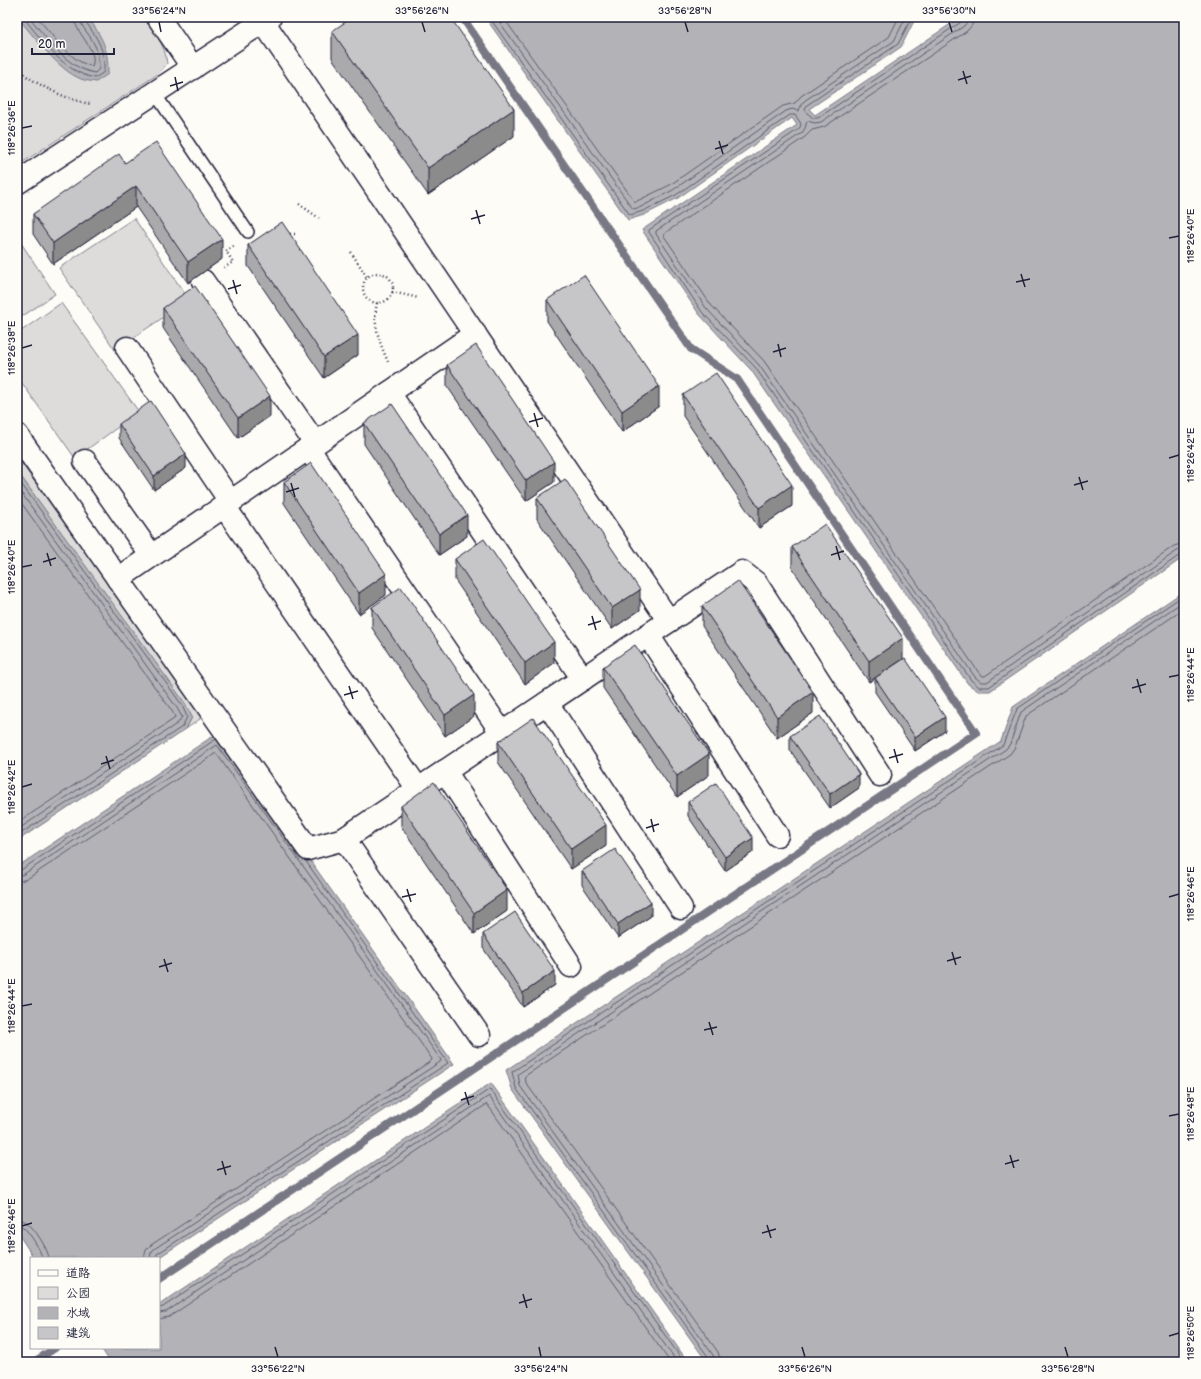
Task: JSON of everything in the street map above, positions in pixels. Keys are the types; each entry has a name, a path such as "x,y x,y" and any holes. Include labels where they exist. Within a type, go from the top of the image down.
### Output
{"street":[{"path":"158,17 192,68"},
{"path":"17,182 192,68 264,18 669,621"},
{"path":"204,281 311,446 502,733"},
{"path":"118,579 475,334"},
{"path":"127,348 227,504 418,789"},
{"path":"395,389 583,679"},
{"path":"17,435 308,849 344,839 742,572 756,583 880,775"},
{"path":"85,461 151,556"},
{"path":"648,635 777,835"},
{"path":"547,703 681,908"},
{"path":"445,771 571,966"},
{"path":"344,839 479,1035"}],"lane":[{"path":"154,92 248,232"}],"path":[{"path":"17,69 33,82 70,100 124,113"},
{"path":"299,204 319,218"},
{"path":"248,232 259,237 296,234"},
{"path":"351,252 367,277"},
{"path":"380,273 385,275 392,282 392,292 390,297 386,300 377,303 368,299 363,291 363,286 367,277 380,273"},
{"path":"377,303 375,323 395,389"}],"green space":[{"path":"17,17 143,17 162,45 167,64 158,74 17,166"},
{"path":"134,218 189,300 115,350 59,268"},
{"path":"17,237 55,294 17,320"},
{"path":"61,303 139,412 75,458 17,376 17,334"},
{"path":"17,457 201,714 200,719 186,729 192,717 17,471"}],"water":[{"path":"17,17 88,17 104,44 107,57 108,74 96,82 83,80 72,75 47,52"},
{"path":"485,17 916,17 901,47 809,109 815,115 961,17 1184,17 1184,557 990,691 978,691 968,684 751,370 699,314 642,230 797,125 792,118 678,198 644,215 628,220"},
{"path":"17,471 185,703 192,717 186,729 17,841"},
{"path":"1184,591 1184,1362 707,1362 512,1089 506,1070 1001,741 1013,707"},
{"path":"216,734 223,737 454,1064 160,1257 33,1257 17,1232 17,867"},
{"path":"491,1083 688,1362 110,1362 102,1349 160,1349 160,1304"}],"building":[{"path":"353,17 450,17 514,109 428,168 332,31"},
{"path":"156,142 222,239 188,262 136,186 53,243 33,214 119,154 125,163"},
{"path":"282,222 358,335 324,357 248,245"},
{"path":"584,275 659,386 622,411 547,300"},
{"path":"195,286 270,396 238,418 163,308"},
{"path":"476,345 554,462 526,481 447,365"},
{"path":"716,373 792,485 759,508 683,395"},
{"path":"151,401 186,454 154,476 119,424"},
{"path":"392,404 467,515 439,534 364,423"},
{"path":"311,463 386,574 359,593 284,482"},
{"path":"565,479 640,590 612,608 537,498"},
{"path":"825,524 903,638 869,661 792,547"},
{"path":"484,539 554,642 525,663 455,559"},
{"path":"738,581 813,692 777,717 702,606"},
{"path":"401,587 474,695 445,715 372,607"},
{"path":"635,645 709,754 677,776 603,667"},
{"path":"905,658 945,717 915,737 875,678"},
{"path":"820,716 859,774 830,794 790,736"},
{"path":"533,718 606,825 571,849 498,742"},
{"path":"434,782 507,890 474,913 401,806"},
{"path":"716,783 753,838 725,857 688,802"},
{"path":"615,849 651,902 618,924 582,871"},
{"path":"515,912 555,971 523,993 483,934"}],"waterway":[{"path":"160,1278 976,733 737,379 691,349 462,17"},
{"path":"34,1362 54,1349"}]}
